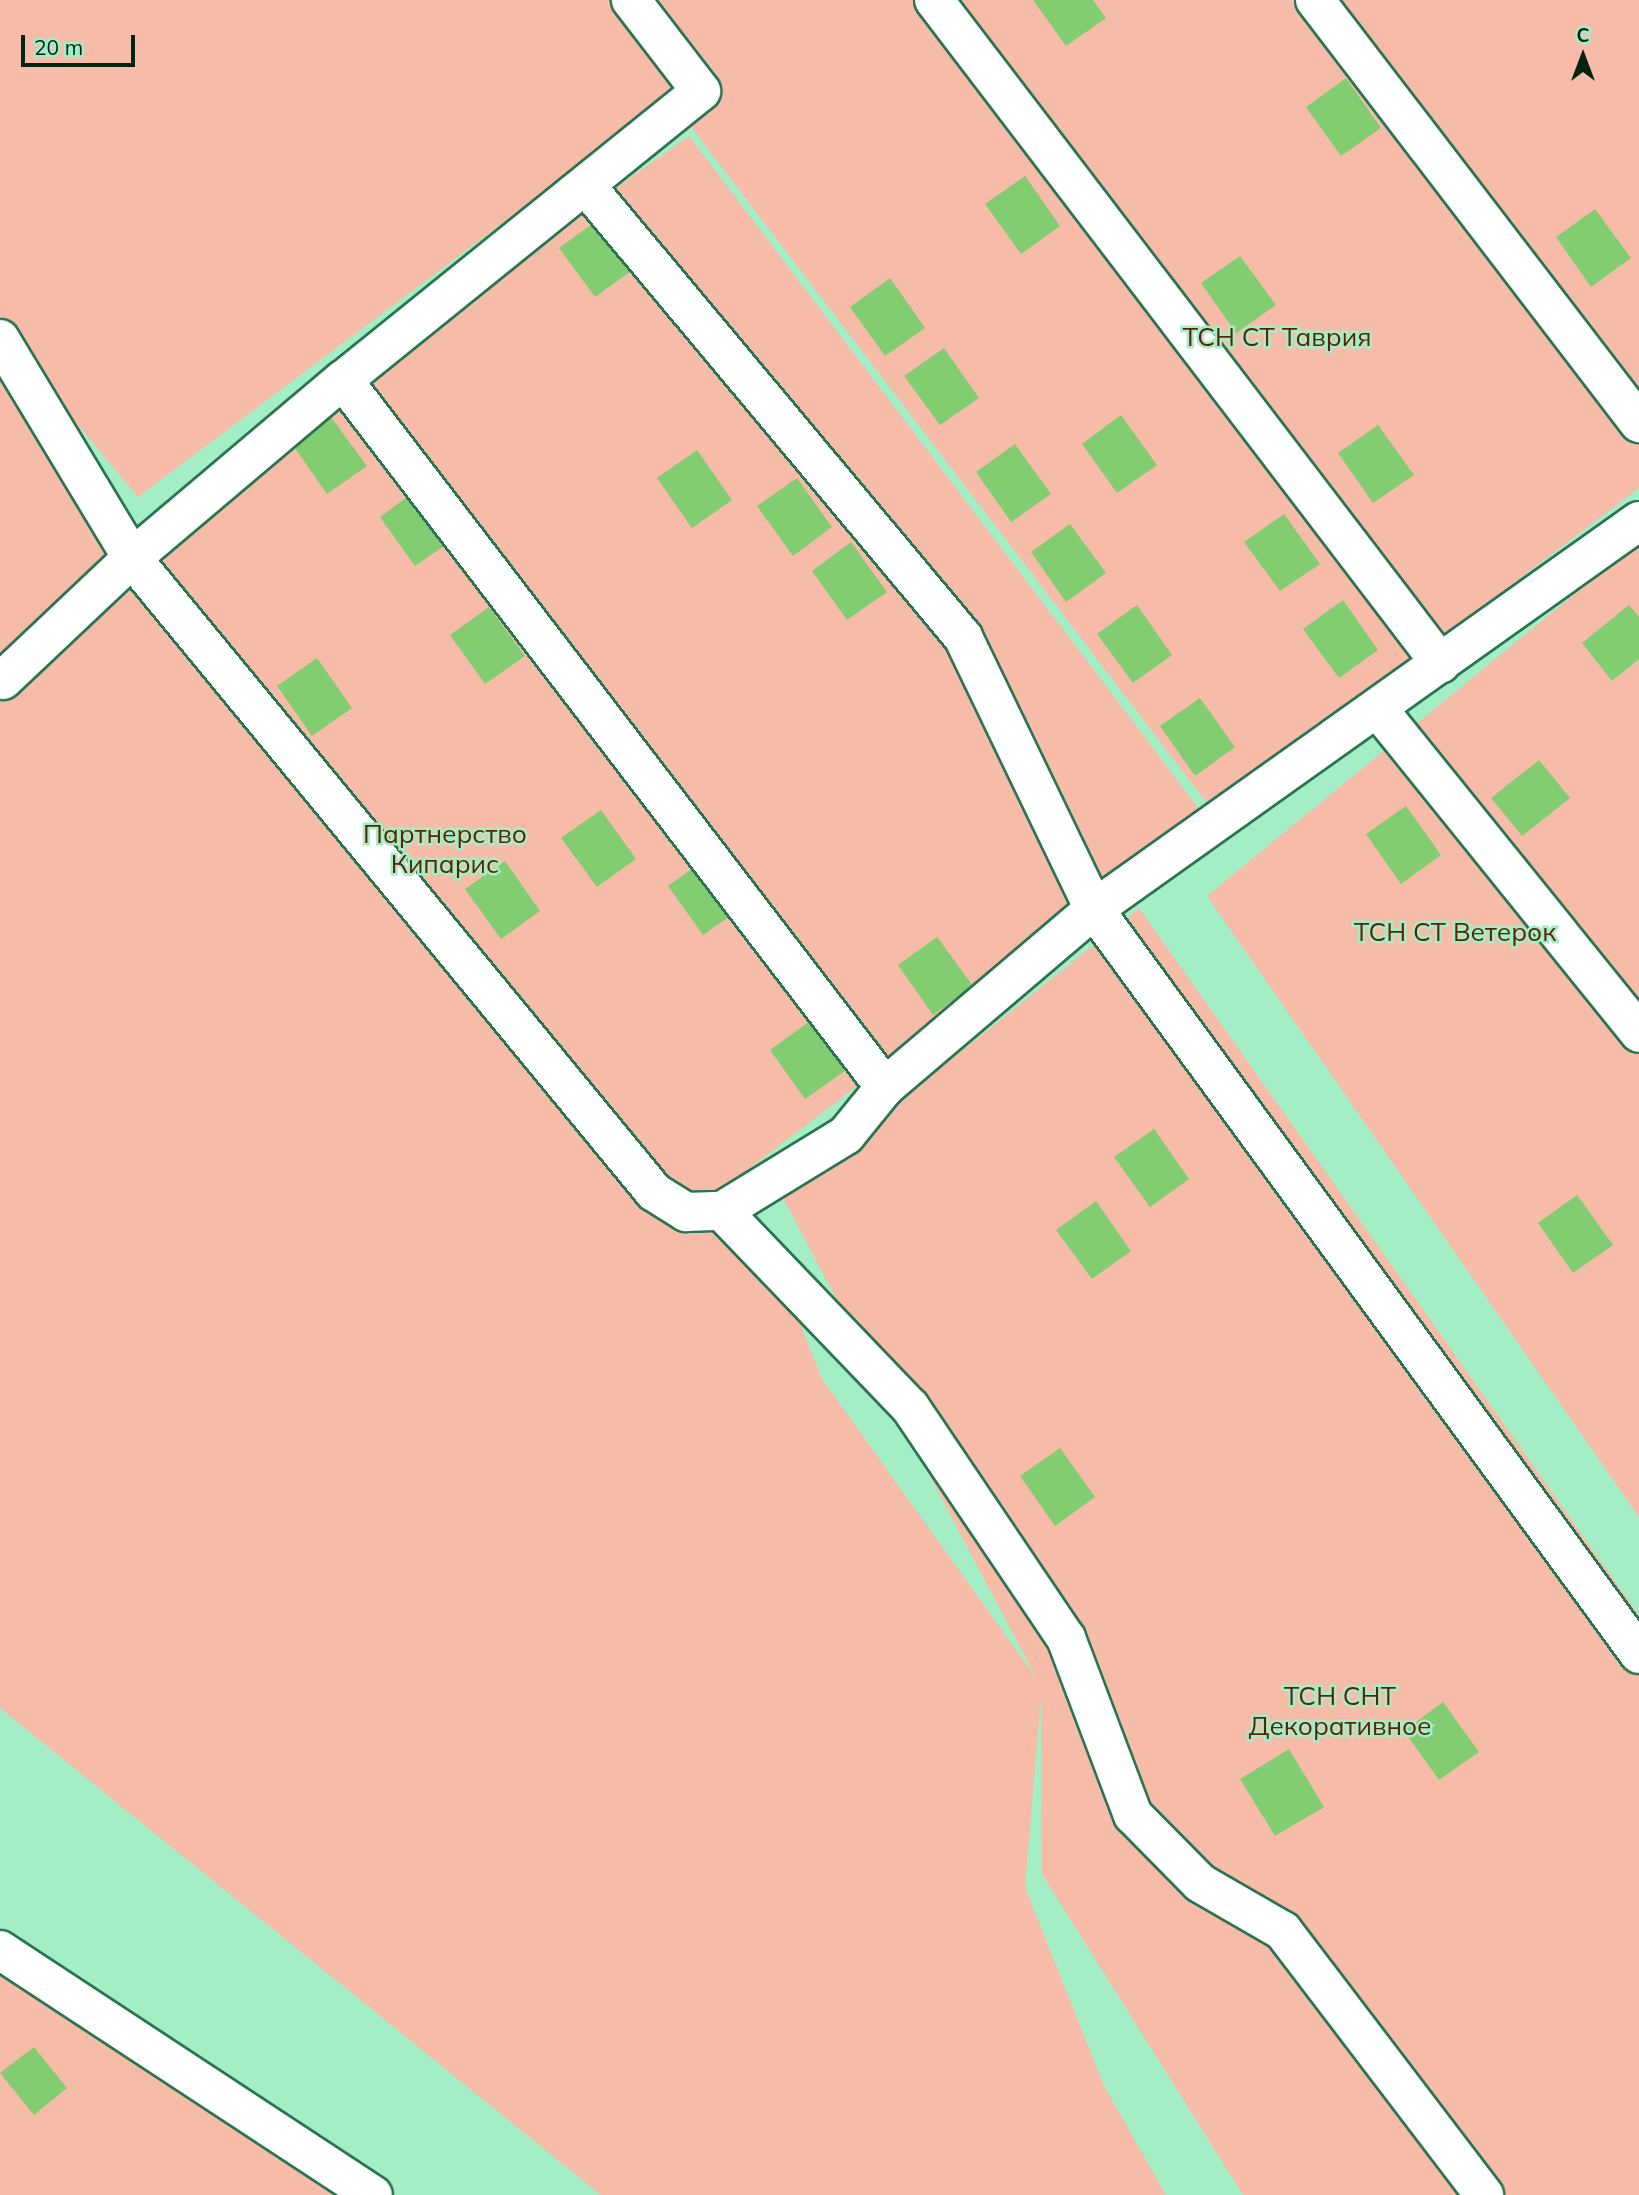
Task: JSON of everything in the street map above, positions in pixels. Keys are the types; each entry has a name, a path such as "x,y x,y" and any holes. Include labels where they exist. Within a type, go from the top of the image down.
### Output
{"street":[{"path":"3,680 132,558 343,380 701,91 631,0"},
{"path":"934,0 1441,664"},
{"path":"1315,0 1639,423"},
{"path":"586,186 964,637 1094,909 1639,1654"},
{"path":"0,339 132,558 654,1192 686,1212 722,1211 846,1135 885,1087 1094,909 1639,521"},
{"path":"343,380 885,1087"},
{"path":"1378,709 1639,1034"},
{"path":"722,1211 918,1419 1066,1638 1133,1815 1200,1883 1283,1931 1484,2195"},
{"path":"0,1950 373,2195"}],"green space":[{"name":"ТСН СТ Таврия","path":"0,0 1639,0 1639,488 1213,811 669,98 138,497 0,332"},
{"name":"Партнерство Кипарис","path":"689,136 1206,818 741,1175 822,1379 1037,1679 782,1196 1139,908 1639,1615 1639,2195 1243,2195 1042,1874 1041,1697 1025,1887 1104,2086 1166,2195 601,2195 0,1708 0,367 140,526"},
{"name":"ТСН СТ Ветерок","path":"1639,541 1639,1517 1207,896"},
{"path":"0,1949 364,2195 0,2195"}],"building":[{"path":"1033,0 1093,0 1106,18 1066,46"},
{"path":"1346,78 1381,128 1341,156 1306,107"},
{"path":"1025,176 1060,226 1021,254 985,204"},
{"path":"1595,209 1631,258 1591,287 1556,237"},
{"path":"599,219 634,269 595,297 559,248"},
{"path":"1240,256 1276,305 1236,333 1201,283"},
{"path":"890,278 925,328 885,356 850,307"},
{"path":"944,348 979,398 940,425 904,376"},
{"path":"1121,415 1157,465 1117,493 1082,444"},
{"path":"331,417 367,466 327,494 292,444"},
{"path":"1378,425 1414,475 1373,503 1338,453"},
{"path":"1015,444 1051,494 1011,522 976,472"},
{"path":"697,450 732,500 692,528 657,478"},
{"path":"797,478 832,527 793,556 757,506"},
{"path":"419,488 455,538 415,566 380,517"},
{"path":"1284,514 1320,564 1280,591 1244,542"},
{"path":"1070,524 1106,573 1066,602 1031,552"},
{"path":"851,542 887,592 847,620 812,571"},
{"path":"1343,600 1378,650 1339,678 1303,629"},
{"path":"1137,605 1172,655 1133,683 1097,634"},
{"path":"1629,605 1639,617 1639,659 1612,681 1582,643"},
{"path":"489,607 525,656 485,684 450,635"},
{"path":"317,658 352,708 312,736 277,686"},
{"path":"1200,698 1235,747 1195,776 1160,726"},
{"path":"1539,760 1570,798 1522,836 1491,798"},
{"path":"1406,806 1441,855 1401,884 1366,834"},
{"path":"601,810 636,859 597,887 561,838"},
{"path":"708,857 743,907 703,935 668,886"},
{"path":"505,861 540,911 501,939 465,889"},
{"path":"937,937 973,986 933,1015 898,965"},
{"path":"810,1021 845,1071 805,1099 770,1050"},
{"path":"1154,1129 1189,1179 1150,1207 1114,1157"},
{"path":"1577,1195 1613,1245 1573,1273 1538,1223"},
{"path":"1096,1201 1131,1251 1092,1279 1056,1230"},
{"path":"1060,1448 1095,1497 1055,1526 1020,1476"},
{"path":"1443,1702 1479,1752 1439,1780 1404,1731"},
{"path":"1289,1749 1324,1807 1275,1836 1240,1779"},
{"path":"34,2047 67,2088 34,2115 0,2073"}],"park label":[{"name":"ТСН СНТ Декоративное","path":"1340,1711"}]}
